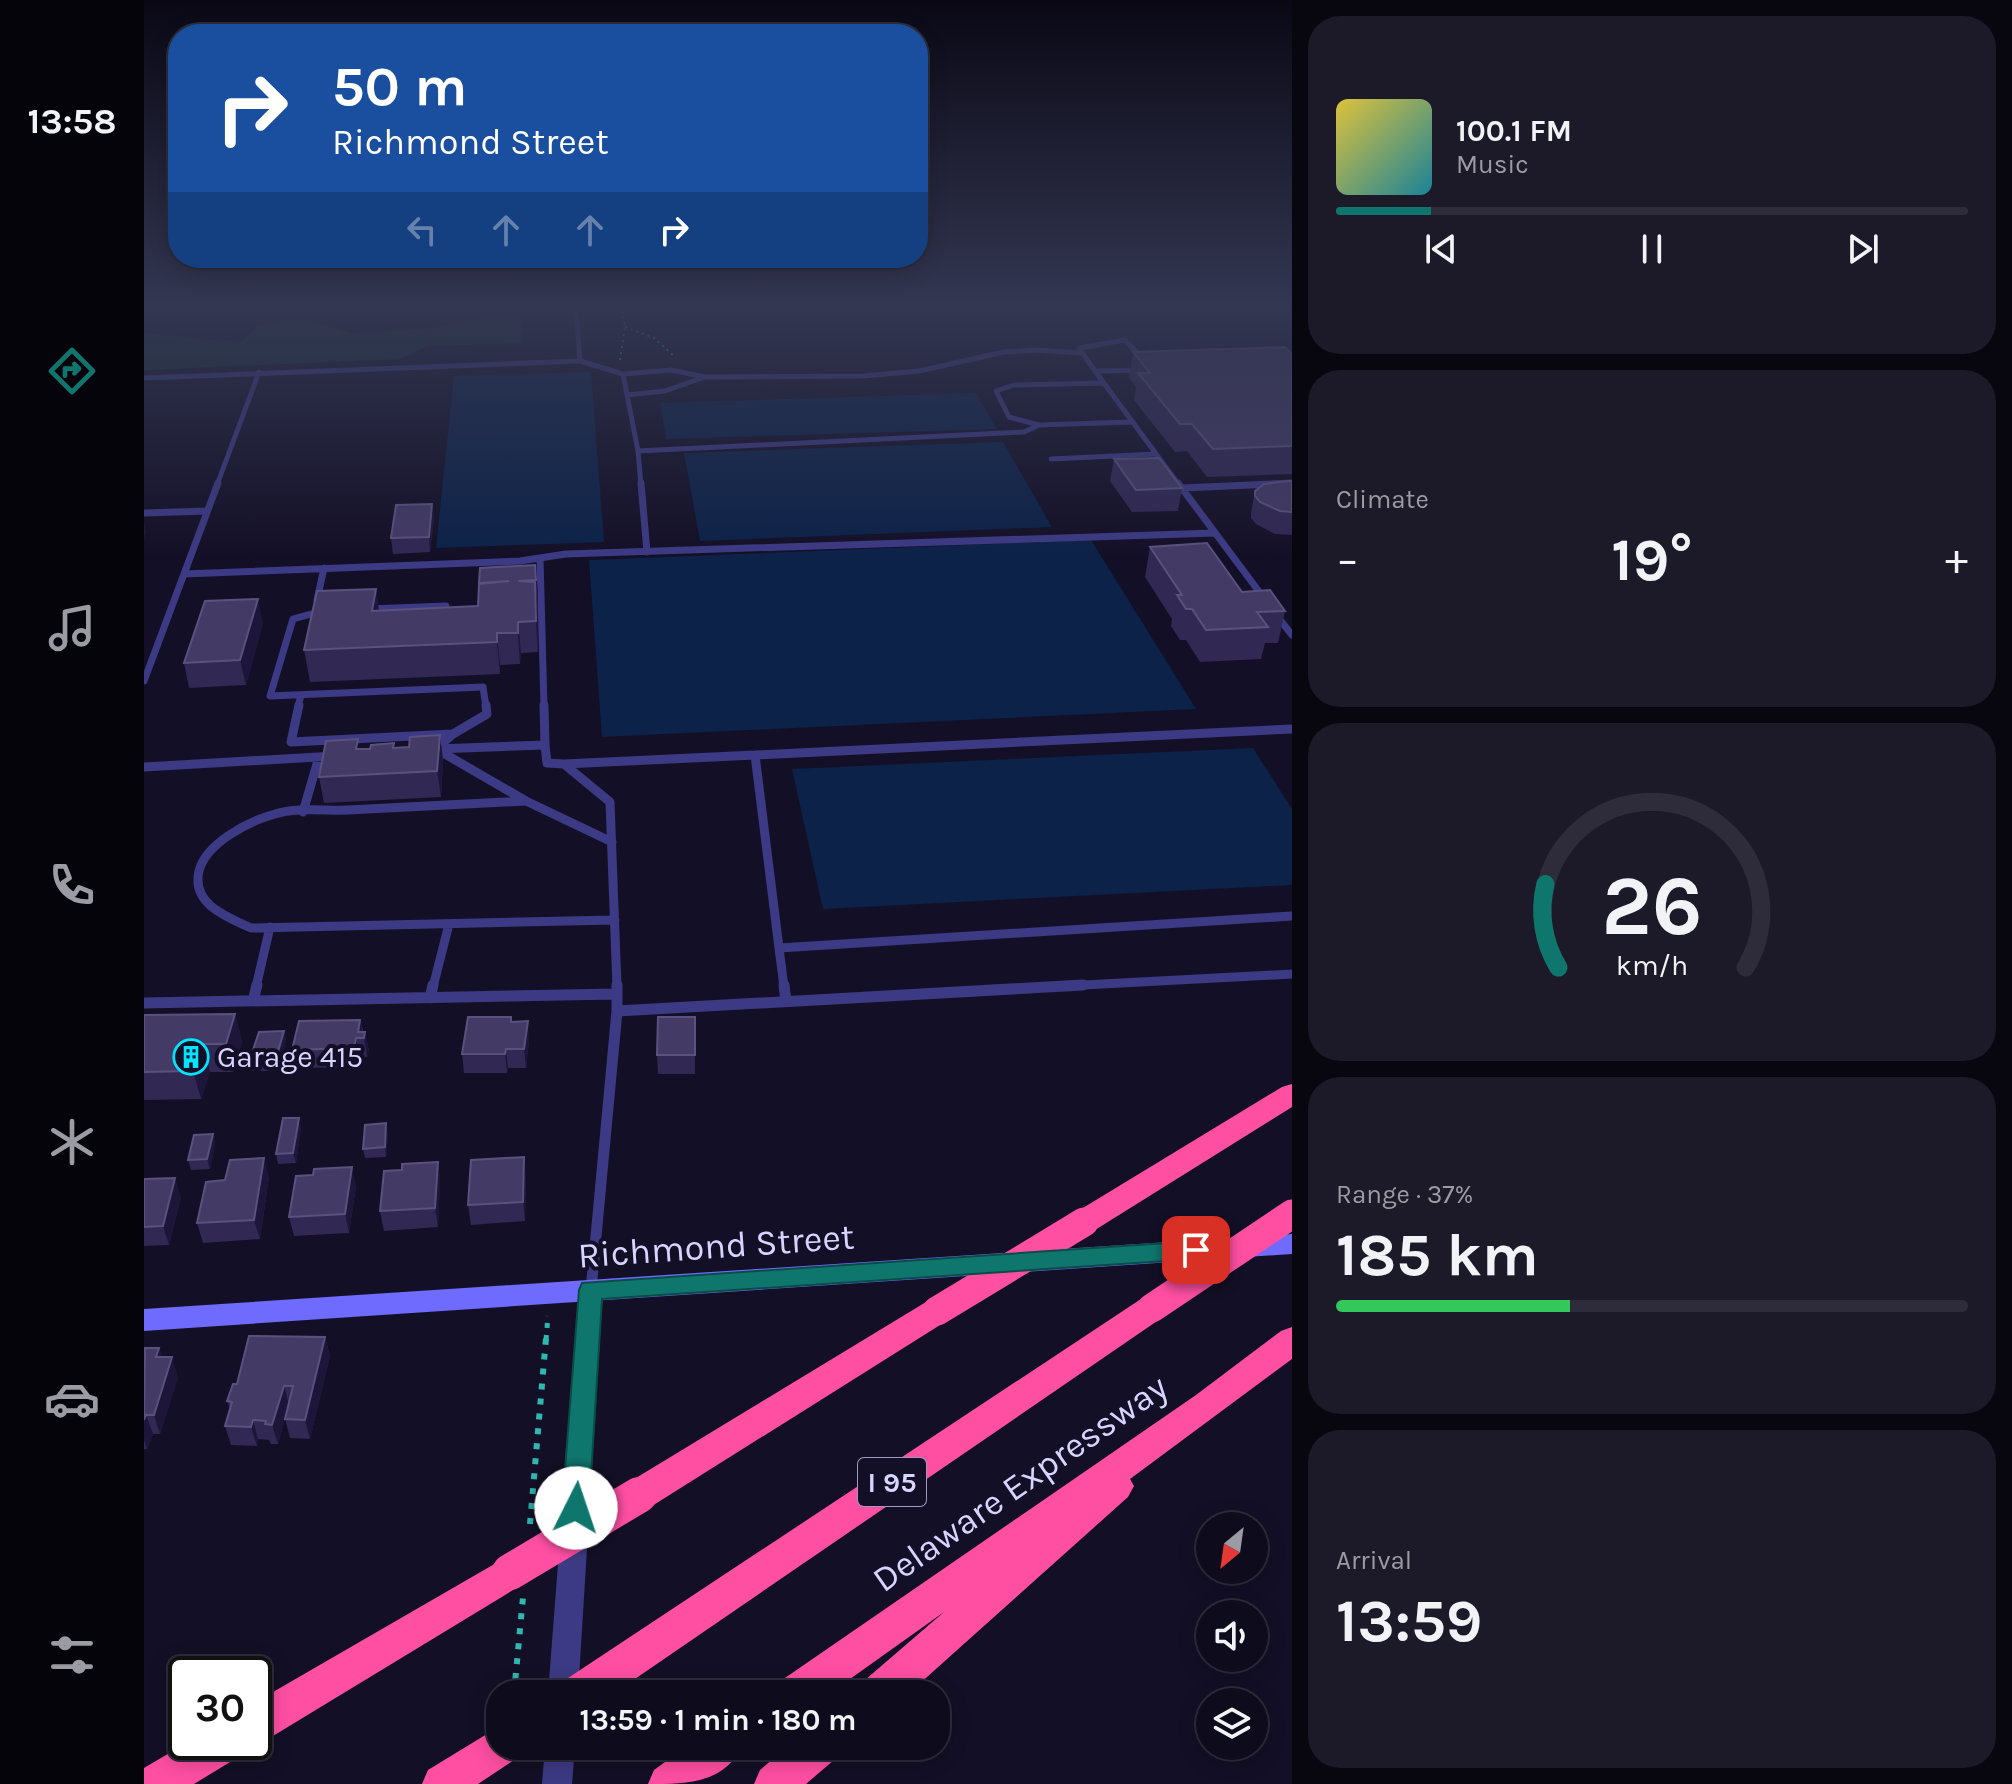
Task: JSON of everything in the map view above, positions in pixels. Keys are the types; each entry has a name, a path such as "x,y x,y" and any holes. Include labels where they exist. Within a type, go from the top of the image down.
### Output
{"highway":[{"path":"272,1714 521,1567 1292,1094"},
{"name":"I 95","path":"600,1680 1292,1214"},
{"name":"Delaware Expressway","path":"816,1680 1208,1405 1292,1341"},
{"path":"895,1680 1208,1405"},
{"path":"449,1780 486,1755"},
{"path":"155,1784 196,1760"},
{"path":"668,1784 702,1760"},
{"path":"774,1784 803,1760"}],"main road":[{"name":"Richmond Street","path":"144,1320 1292,1244"}],"street":[{"path":"564,1680 591,1290"},
{"path":"557,1784 559,1760"}],"lane":[{"path":"144,681 252,390"},
{"path":"626,390 638,451 647,552"},
{"path":"627,395 667,390"},
{"path":"997,390 1009,417 1039,425 1132,422"},
{"path":"1108,390 1292,635"},
{"path":"638,451 1024,432 1039,425"},
{"path":"1051,459 1156,454"},
{"path":"1183,488 1292,483"},
{"path":"144,513 207,511"},
{"path":"184,574 647,552 1215,533"},
{"path":"540,558 547,763 1292,729"},
{"path":"314,611 324,568"},
{"path":"358,609 446,606"},
{"path":"329,610 314,611 293,619 270,696 483,687 487,714 453,734 436,749"},
{"path":"301,695 291,742 453,734"},
{"path":"421,750 545,745"},
{"path":"436,749 526,801 612,842"},
{"path":"144,767 348,755"},
{"path":"755,755 786,1001"},
{"path":"303,812 319,757"},
{"path":"564,764 610,802 617,1011 591,1290"},
{"path":"526,801 277,813 246,824 220,840 203,860 197,881 203,901 222,918 251,928 615,920"},
{"path":"779,948 1292,916"},
{"path":"430,998 449,924"},
{"path":"253,1001 270,927"},
{"path":"617,1011 1292,974"},
{"path":"144,1003 617,994"}],"path":[{"path":"515,1680 521,1567 548,1316"}],"water":[{"path":"453,390 592,390 604,542 436,548"},
{"path":"976,393 997,429 666,439 660,403"},
{"path":"1003,442 1052,527 700,541 684,453"},
{"path":"1091,540 1196,709 602,737 589,560"},
{"path":"1253,748 1292,809 1292,885 823,909 792,769"}],"building":[{"path":"1152,390 1292,390 1292,446 1213,449 1192,424 1180,424"},
{"path":"1159,458 1182,488 1136,490 1114,459"},
{"path":"1292,481 1292,512 1280,511 1260,502 1255,496 1255,491 1264,484"},
{"path":"432,504 429,537 391,538 396,505"},
{"path":"1207,543 1242,592 1270,590 1285,611 1257,612 1268,627 1206,630 1192,609 1186,609 1177,595 1182,595 1150,547"},
{"path":"535,565 536,580 518,581 535,582 536,621 518,622 518,633 497,633 497,642 304,650 317,591 376,589 372,611 478,606 479,584 509,581 479,583 480,568"},
{"path":"258,599 240,660 184,663 205,601"},
{"path":"440,735 437,771 319,777 326,741 358,739 356,749 394,743 393,748 409,747 410,737"},
{"path":"235,1014 226,1044 203,1044 193,1071 144,1072 144,1015"},
{"path":"468,1017 511,1017 511,1022 528,1021 524,1049 506,1049 505,1054 462,1054"},
{"path":"658,1017 695,1017 695,1055 657,1055"},
{"path":"360,1020 358,1032 365,1032 364,1038 356,1038 354,1048 292,1050 299,1021"},
{"path":"284,1031 275,1062 249,1062 259,1032"},
{"path":"283,1118 299,1118 293,1153 276,1154"},
{"path":"386,1123 385,1147 363,1149 365,1125"},
{"path":"213,1134 207,1159 188,1160 194,1135"},
{"path":"524,1157 523,1202 468,1205 471,1160"},
{"path":"264,1158 254,1220 197,1223 206,1182 225,1180 230,1160"},
{"path":"438,1162 435,1208 380,1211 384,1171 402,1170 402,1164"},
{"path":"352,1167 345,1214 289,1217 296,1176 313,1175 314,1169"},
{"path":"175,1178 163,1226 144,1227 144,1179"},
{"path":"249,1336 325,1337 305,1420 285,1419 293,1386 284,1386 272,1425 253,1420 251,1427 225,1426 232,1402 227,1401 233,1384 237,1384"},
{"path":"145,1348 159,1348 156,1357 172,1357 154,1415 146,1415 144,1420"}],"place":[{"name":"Garage 415","path":"191,1057"}],"route":[{"path":"576,1508 591,1290 1196,1250"}]}
